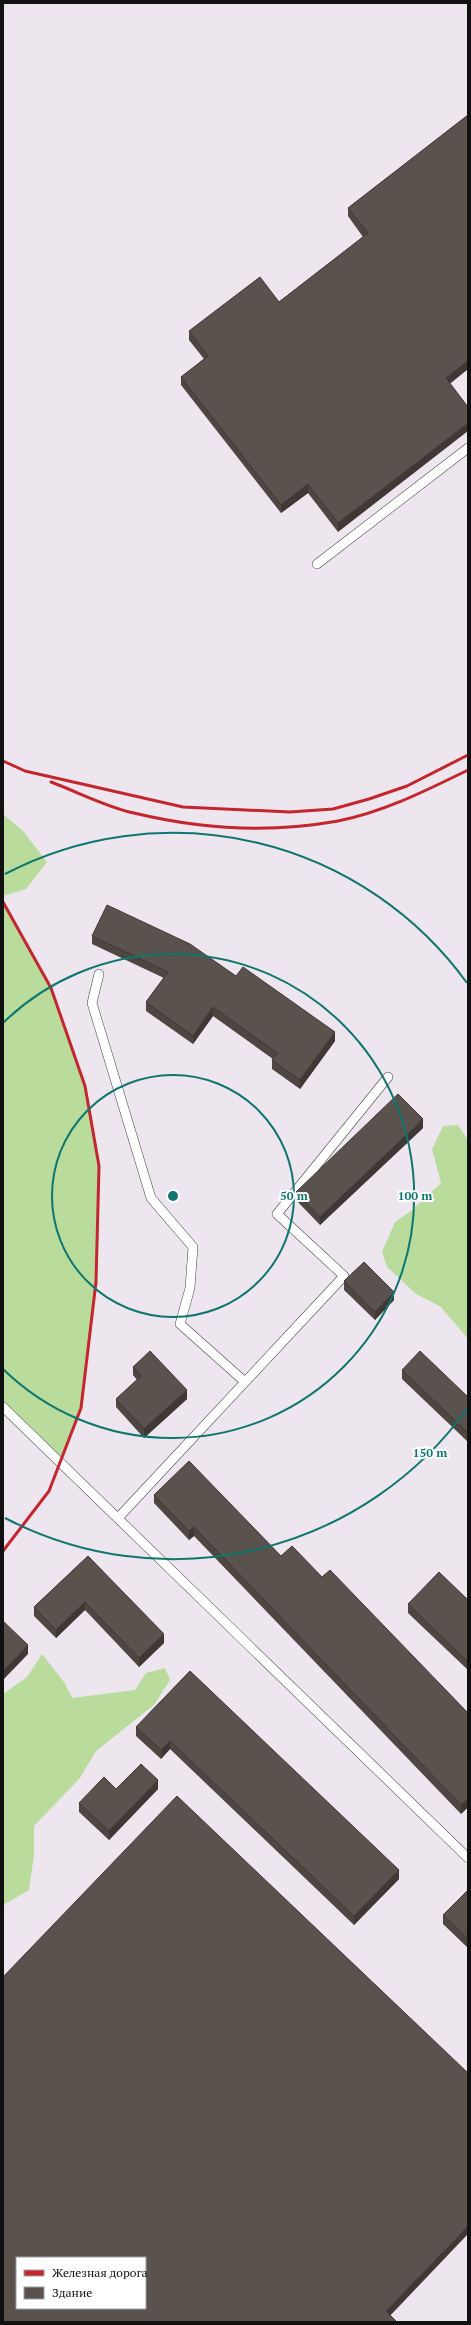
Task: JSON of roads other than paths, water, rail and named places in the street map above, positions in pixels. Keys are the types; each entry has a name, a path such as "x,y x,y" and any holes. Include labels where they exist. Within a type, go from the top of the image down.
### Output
{"lane":[{"path":"317,564 468,448"},
{"path":"99,974 92,1003 151,1198 193,1247 190,1288 180,1324 244,1382"},
{"path":"118,1518 344,1276 277,1214 388,1077"},
{"path":"3,1407 468,1858"}],"railway":[{"path":"3,761 25,771 183,807 290,812 333,809 369,799 407,786 468,755"},
{"path":"51,782 103,803 134,813 184,823 236,828 261,828 313,825 355,817 405,800 468,770"},
{"path":"3,902 51,988 85,1086 99,1166 96,1282 81,1408 49,1491 3,1551"}]}
